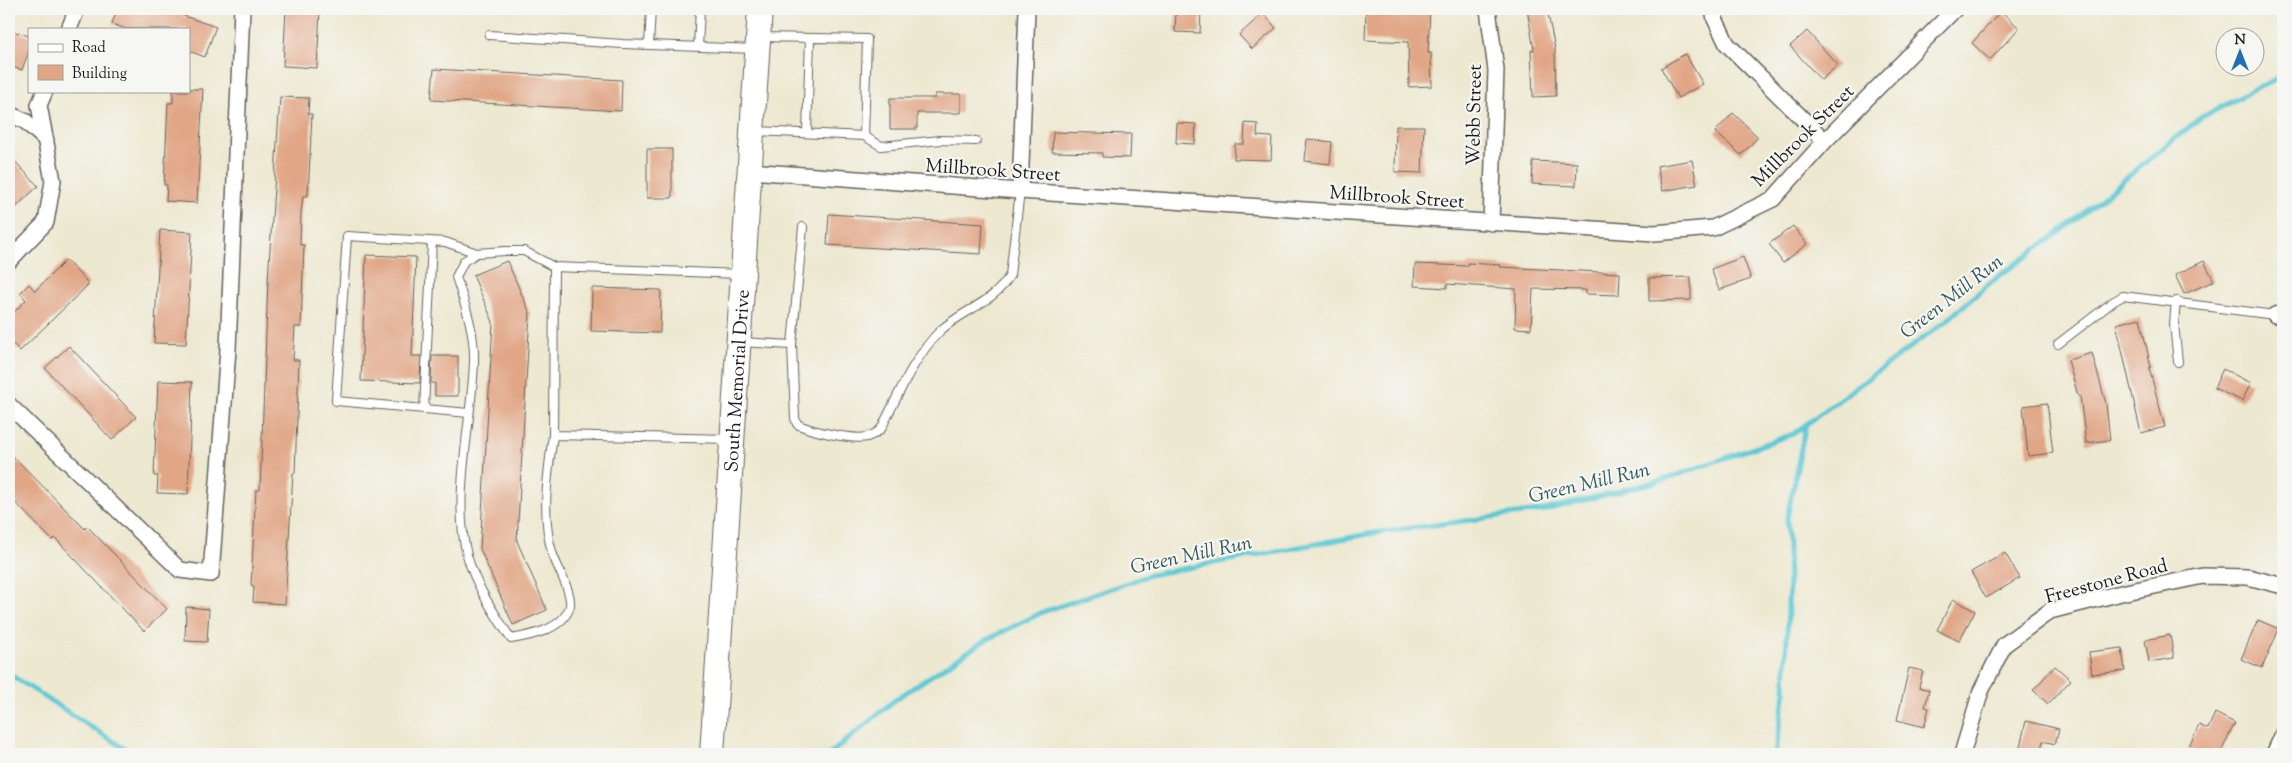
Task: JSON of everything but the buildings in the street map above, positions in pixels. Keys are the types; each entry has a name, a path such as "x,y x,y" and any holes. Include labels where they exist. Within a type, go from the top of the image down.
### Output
{"main road":[{"name":"South Memorial Drive","path":"712,754 760,9"}],"street":[{"path":"69,28 77,9"},
{"path":"9,405 180,570 211,574 228,349 242,9"},
{"path":"1020,192 1027,9"},
{"name":"Webb Street","path":"1488,9 1496,70 1491,223"},
{"path":"1712,9 1727,44 1825,141"},
{"name":"Millbrook Street","path":"749,171 1020,192 1654,233 1713,228 1772,199 1825,141 1956,9"},
{"path":"9,260 46,222 53,181 39,105 44,92"},
{"path":"9,114 25,121 46,140"},
{"name":"Freestone Road","path":"1962,754 1980,691 2004,645 2050,611 2121,593 2203,576 2248,577 2283,586"},
{"path":"2274,754 2283,734"}],"lane":[{"path":"649,45 651,9"},
{"path":"698,46 700,9"},
{"path":"489,35 649,45 698,46 810,38 867,39 864,136"},
{"path":"807,133 810,38"},
{"path":"752,130 864,136 881,146 940,140 976,141"},
{"path":"803,227 792,346 795,418 797,424 806,429 866,437 876,434 881,429 913,368 930,343 942,330 1004,287 1010,276 1020,192"},
{"path":"469,413 336,401 346,236 457,245 477,253 524,251 554,267 743,274"},
{"path":"424,409 432,242"},
{"path":"477,253 464,261 456,276 471,326 474,360 464,475 464,538 476,579 496,617 511,639 535,636 557,624 569,610 571,598 552,551 546,511 553,435 554,267"},
{"path":"2058,344 2123,296 2279,314"},
{"path":"2176,301 2174,324 2178,362"},
{"path":"739,342 792,346"},
{"path":"553,435 732,439"}],"waterway":[{"name":"Green Mill Run","path":"830,754 896,699 984,641 1043,612 1150,575 1374,533 1545,510 1663,480 1793,434 1946,321 1991,282 2065,228 2200,118 2283,75"},
{"path":"1775,754 1785,692 1789,581 1787,518 1806,424"},
{"name":"Green Mill Run","path":"9,674 133,754"}]}
